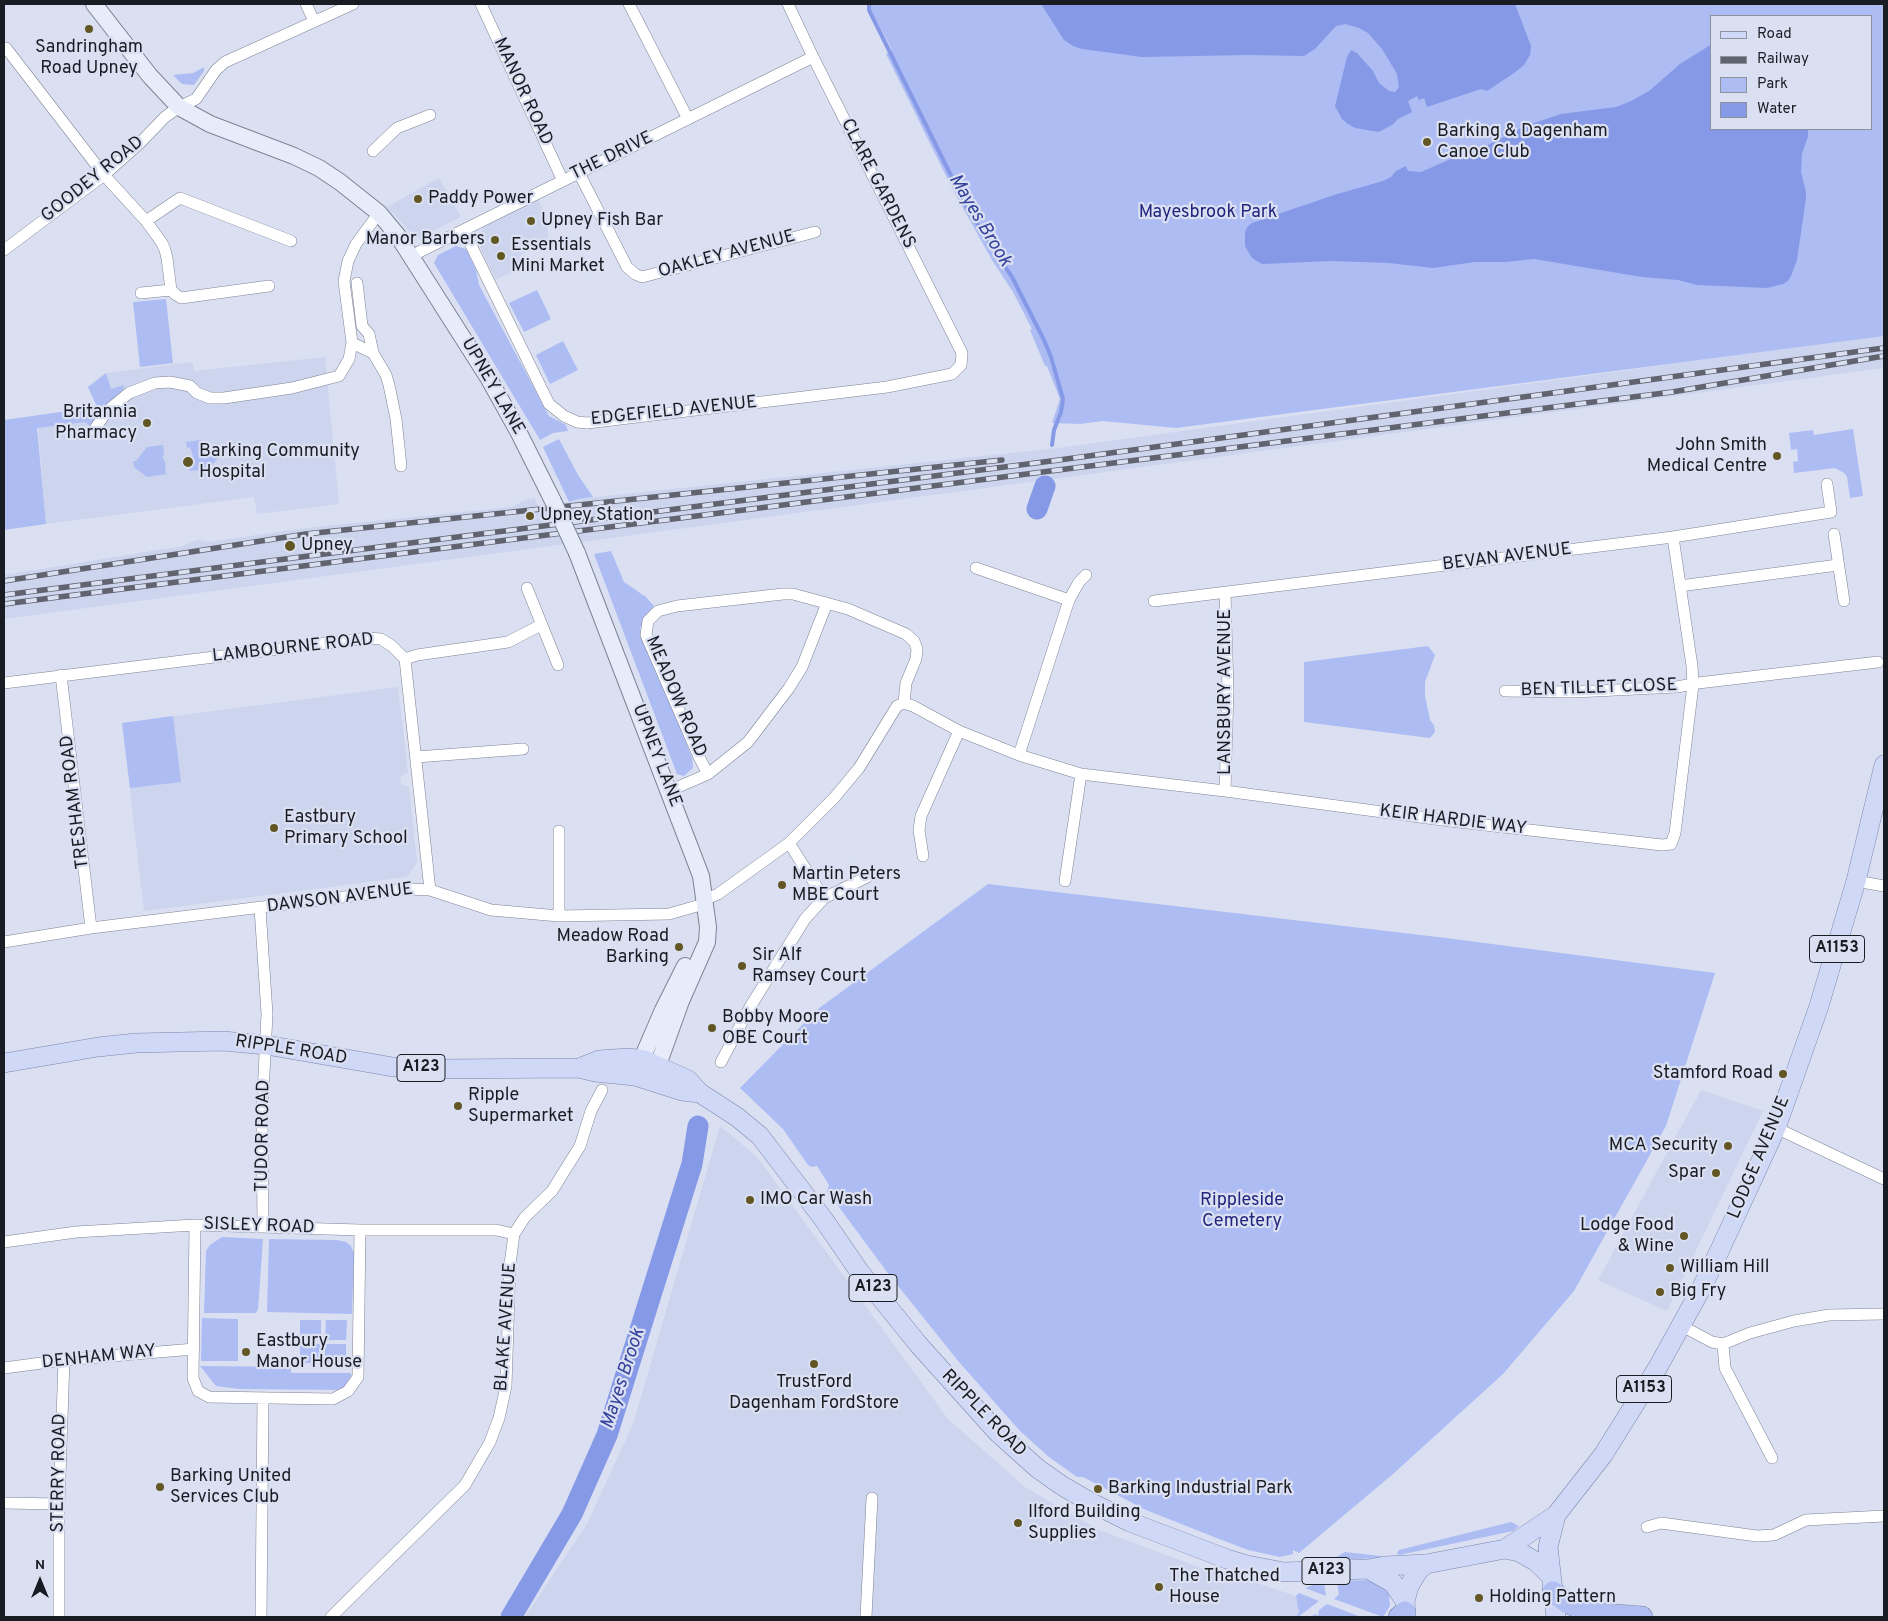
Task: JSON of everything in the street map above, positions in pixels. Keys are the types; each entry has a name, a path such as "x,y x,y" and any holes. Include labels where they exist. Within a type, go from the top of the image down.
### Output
{"highway":[{"path":"1552,1584 1568,1604 1584,1610 1604,1614 1642,1617"}],"main road":[{"name":"LODGE AVENUE","path":"1505,1548 1556,1515 1603,1454 1658,1367 1718,1254 1776,1128 1819,1006 1856,881 1884,765"},
{"name":"RIPPLE ROAD","path":"4,1063 98,1047 136,1043 223,1041 266,1045 393,1067 438,1069 579,1068 595,1072 649,1071 682,1091 700,1093 738,1118 760,1136 818,1212 859,1271 918,1344 996,1432 1037,1468 1090,1502 1130,1522 1226,1559 1247,1566 1284,1572 1368,1569 1385,1566 1426,1564 1505,1548"},
{"name":"LODGE AVENUE","path":"1552,1584 1548,1546 1556,1515"},
{"path":"1505,1548 1519,1552 1535,1561 1552,1584 1556,1617"},
{"name":"A123","path":"1403,1612 1413,1578 1426,1564"},
{"name":"A123","path":"1368,1569 1393,1583 1403,1612"}],"street":[{"name":"UPNEY LANE","path":"94,4 150,76 179,107 210,124 294,156 319,168 379,213 398,236 489,378 518,431 577,553 700,871 704,905 697,938 644,1054 649,1071"},
{"path":"306,4 314,21"},
{"name":"GOODEY ROAD","path":"5,246 104,175 139,144 165,117 179,107 196,99 216,70 225,62 353,4"},
{"name":"MANOR ROAD","path":"481,4 564,181"},
{"path":"629,4 688,119"},
{"name":"CLARE GARDENS","path":"788,4 962,352 961,365"},
{"path":"4,50 6,48 104,175 146,221 165,250 171,290 181,298 269,286"},
{"name":"THE DRIVE","path":"411,256 813,57"},
{"path":"373,151 397,128 430,115"},
{"name":"OAKLEY AVENUE","path":"579,173 627,267 642,277 815,232"},
{"path":"146,221 180,198 291,241"},
{"path":"94,430 107,411 129,393 155,383 170,382 190,386 197,393 210,398 224,398 292,388 339,376 349,359 352,343 344,282 348,260 356,244 379,213"},
{"name":"EDGEFIELD AVENUE","path":"464,231 549,404 564,416 577,422 587,423 886,387 952,374 961,365"},
{"path":"356,284 362,326 369,334 373,353 386,375 389,385 396,419 401,466"},
{"path":"141,293 171,290"},
{"path":"352,343 373,353"},
{"name":"BEVAN AVENUE","path":"1154,601 1673,537 1831,512 1827,484"},
{"path":"1834,534 1844,601"},
{"path":"1673,537 1692,666 1693,685 1878,662"},
{"path":"1680,586 1838,565"},
{"path":"976,568 1069,600"},
{"path":"1019,756 1069,600 1079,582 1086,575"},
{"path":"527,588 558,665"},
{"name":"LANSBURY AVENUE","path":"1225,593 1228,690 1225,791"},
{"name":"MEADOW ROAD","path":"708,774 646,635 648,621 658,611 677,606 783,594 793,594 848,610 906,634 914,641 917,649 916,659 906,683 904,703"},
{"path":"669,792 708,774 748,742 802,668 826,603"},
{"path":"430,890 405,659 417,655 508,642 542,625"},
{"name":"LAMBOURNE ROAD","path":"4,683 368,638 381,639 392,646 405,659"},
{"name":"TRESHAM ROAD","path":"61,675 91,928"},
{"name":"BEN TILLET CLOSE","path":"1505,691 1574,692 1693,685"},
{"name":"KEIR HARDIE WAY","path":"904,703 959,731 1019,756 1080,774 1450,821 1662,845 1671,844 1676,833 1693,685"},
{"path":"704,905 790,843 834,798 859,768 897,706 904,703"},
{"path":"923,856 919,830 921,816 959,731"},
{"path":"416,757 523,749"},
{"path":"1065,881 1080,774"},
{"path":"559,831 559,916"},
{"path":"790,843 824,898"},
{"path":"721,1062 750,1006 805,919 824,898 867,877"},
{"path":"1856,881 1884,886"},
{"name":"DAWSON AVENUE","path":"4,942 91,928 409,889 430,890 491,910 559,916 669,914 704,905"},
{"name":"TUDOR ROAD","path":"260,908 267,1014 262,1114 263,1227"},
{"name":"BLAKE AVENUE","path":"331,1617 465,1485 490,1442 499,1418 506,1386 510,1264 514,1234 525,1217 552,1191 580,1146 591,1111 602,1090"},
{"path":"1776,1128 1884,1179"},
{"path":"195,1225 193,1378 198,1391 210,1397 333,1399 348,1391 358,1377 360,1230"},
{"name":"SISLEY ROAD","path":"4,1242 76,1232 195,1225 360,1230 496,1230 514,1234"},
{"path":"1680,1325 1712,1342 1723,1344 1750,1333 1794,1321 1829,1315 1884,1314"},
{"path":"1723,1344 1725,1368 1772,1458"},
{"name":"DENHAM WAY","path":"4,1368 64,1360 194,1349"},
{"name":"STERRY ROAD","path":"60,1617 59,1504 64,1360"},
{"path":"261,1617 263,1398"},
{"path":"866,1617 872,1498"},
{"path":"4,1503 59,1504"},
{"path":"1647,1527 1661,1522 1757,1536 1774,1535 1806,1520 1884,1516"}],"shaded area":[{"path":"439,178 461,217 419,238 413,235 387,207"},
{"path":"538,199 547,219 548,241 519,256 523,266 496,280 479,245 478,238 483,227"},
{"path":"1884,335 1884,368 4,619 4,575 183,546 197,540 208,542 306,528 512,507 529,498 531,500 534,498 538,506 578,499 1058,448"},
{"name":"Barking Community Hospital","path":"325,357 339,504 257,514 254,497 46,524 37,415 97,407 88,387 106,373 192,362 194,371"},
{"name":"Eastbury Primary School","path":"398,687 408,772 400,777 401,784 409,787 417,862 407,877 144,911 122,723"},
{"path":"1701,1090 1763,1111 1667,1311 1598,1280"},
{"path":"720,1126 757,1157 948,1419 1025,1487 1099,1530 1209,1571 1214,1569 1296,1596 1299,1612 1296,1617 525,1617 587,1524 633,1424"}],"green space":[{"name":"Mayesbrook Park","path":"868,4 1884,4 1884,336 1176,428 1103,421 1080,424 1052,423 1060,399 1030,330 1032,329 1013,292 992,260 953,190 886,54 892,50"},
{"path":"204,67 204,71 194,85 182,84 173,75 193,73"},
{"path":"456,246 466,249 476,270 479,285 549,416 566,425 568,431 553,433 540,440 434,263 438,255"},
{"path":"537,290 551,319 524,332 509,303"},
{"path":"166,299 173,363 140,367 133,302"},
{"path":"563,341 578,370 550,384 536,355"},
{"path":"106,373 111,389 124,385 123,390 99,411 90,426 85,422 37,428 46,524 4,530 4,420 97,407 88,387"},
{"path":"1853,429 1863,496 1850,498 1847,477 1835,468 1794,473 1793,462 1798,461 1797,449 1791,450 1789,433 1813,430 1814,435"},
{"path":"559,439 578,475 593,497 569,502 543,447"},
{"path":"201,440 215,451 219,450 220,455 209,469 190,471 188,458 193,456 190,447 187,448 186,442"},
{"path":"163,445 164,455 162,456 165,462 166,474 147,477 134,467 133,461 136,461 147,447"},
{"path":"611,551 624,582 646,597 654,606 645,616 640,629 692,757 693,768 684,776 677,774 594,554"},
{"path":"1428,646 1435,655 1425,682 1425,696 1430,720 1434,725 1435,732 1430,738 1304,722 1304,662"},
{"path":"173,716 181,782 130,788 122,723"},
{"name":"Rippleside Cemetery","path":"988,884 1446,938 1715,973 1666,1126 1574,1291 1503,1374 1393,1474 1299,1553 1293,1550 1293,1554 1280,1557 1248,1550 1214,1537 1146,1510 1083,1477 1077,1477 1049,1457 1020,1431 959,1362 890,1276 827,1191 829,1185 817,1166 812,1167 808,1165 783,1129 740,1088 818,1009"},
{"path":"222,1237 263,1239 258,1309 256,1313 204,1313 206,1251 210,1245"},
{"path":"269,1239 337,1240 346,1242 351,1246 354,1253 352,1314 267,1312"},
{"path":"202,1318 238,1319 238,1361 201,1361"},
{"path":"300,1320 321,1320 321,1340 300,1340"},
{"path":"326,1320 347,1320 346,1340 325,1340"},
{"path":"300,1343 321,1344 321,1363 300,1363"},
{"path":"325,1344 346,1344 346,1363 325,1363"},
{"path":"200,1366 291,1367 291,1373 351,1373 352,1381 346,1390 240,1389 216,1386"},
{"path":"1511,1522 1519,1526 1513,1531 1399,1555 1397,1553 1399,1550"},
{"path":"1345,1552 1381,1556 1381,1558 1331,1560"},
{"path":"1337,1581 1376,1581 1389,1594 1390,1606 1383,1617 1334,1599 1339,1594"},
{"path":"1321,1582 1324,1583 1326,1596 1305,1588"},
{"path":"1299,1593 1319,1601 1296,1617 1299,1612 1296,1596"},
{"path":"1327,1604 1361,1617 1311,1617 1315,1614 1318,1616 1319,1610"}],"water":[{"path":"1041,4 1515,4 1531,46 1530,55 1524,65 1487,91 1481,89 1427,107 1424,98 1419,100 1417,96 1408,101 1412,112 1379,132 1355,128 1348,124 1342,119 1335,106 1347,57 1351,50 1357,53 1373,71 1379,83 1389,91 1395,92 1399,87 1397,74 1382,49 1368,33 1359,28 1345,24 1336,26 1315,49 1304,56 1142,57 1082,49 1073,46 1064,40"},
{"path":"1710,45 1710,130 1808,130 1808,137 1802,153 1801,172 1806,198 1797,260 1791,276 1783,284 1767,288 1697,285 1678,280 1642,277 1534,259 1506,262 1475,262 1433,268 1389,263 1331,261 1262,264 1252,258 1245,246 1245,232 1252,223 1334,195 1383,181 1406,166 1408,171 1421,172 1480,149 1525,126 1561,114 1616,107 1649,91 1680,64"}],"waterway":[{"name":"Mayes Brook","path":"869,4 869,10 967,208 1012,277 1044,340 1063,399 1061,412 1054,430 1052,445"},
{"name":"Mayes Brook","path":"1037,509 1045,486"},
{"name":"Mayes Brook","path":"511,1617 572,1514 607,1435 692,1164 698,1126"}],"railway":[{"path":"4,595 1059,460 1884,348"},
{"path":"4,604 1672,392 1884,356"},
{"path":"4,581 306,534 1002,460"}],"place":[{"name":"Sandringham Road Upney","path":"89,29"},
{"name":"Barking & Dagenham Canoe Club","path":"1427,142"},
{"name":"Paddy Power","path":"418,199"},
{"name":"Upney Fish Bar","path":"531,221"},
{"name":"Manor Barbers","path":"495,240"},
{"name":"Essentials Mini Market","path":"501,256"},
{"name":"Britannia Pharmacy","path":"147,423"},
{"name":"John Smith Medical Centre","path":"1777,456"},
{"name":"Barking Community Hospital","path":"188,462"},
{"name":"Upney Station","path":"530,516"},
{"name":"Upney","path":"290,546"},
{"name":"Eastbury Primary School","path":"274,828"},
{"name":"Martin Peters MBE Court","path":"782,885"},
{"name":"Meadow Road Barking","path":"679,947"},
{"name":"Sir Alf Ramsey Court","path":"742,966"},
{"name":"Bobby Moore OBE Court","path":"712,1028"},
{"name":"Stamford Road","path":"1783,1074"},
{"name":"Ripple Supermarket","path":"458,1106"},
{"name":"MCA Security","path":"1728,1146"},
{"name":"Spar","path":"1716,1173"},
{"name":"IMO Car Wash","path":"750,1200"},
{"name":"Lodge Food & Wine","path":"1684,1236"},
{"name":"William Hill","path":"1670,1268"},
{"name":"Big Fry","path":"1660,1292"},
{"name":"Eastbury Manor House","path":"246,1352"},
{"name":"TrustFord Dagenham FordStore","path":"814,1364"},
{"name":"Barking United Services Club","path":"160,1487"},
{"name":"Barking Industrial Park","path":"1098,1489"},
{"name":"Ilford Building Supplies","path":"1018,1523"},
{"name":"The Thatched House","path":"1159,1587"},
{"name":"Holding Pattern","path":"1479,1598"}]}
